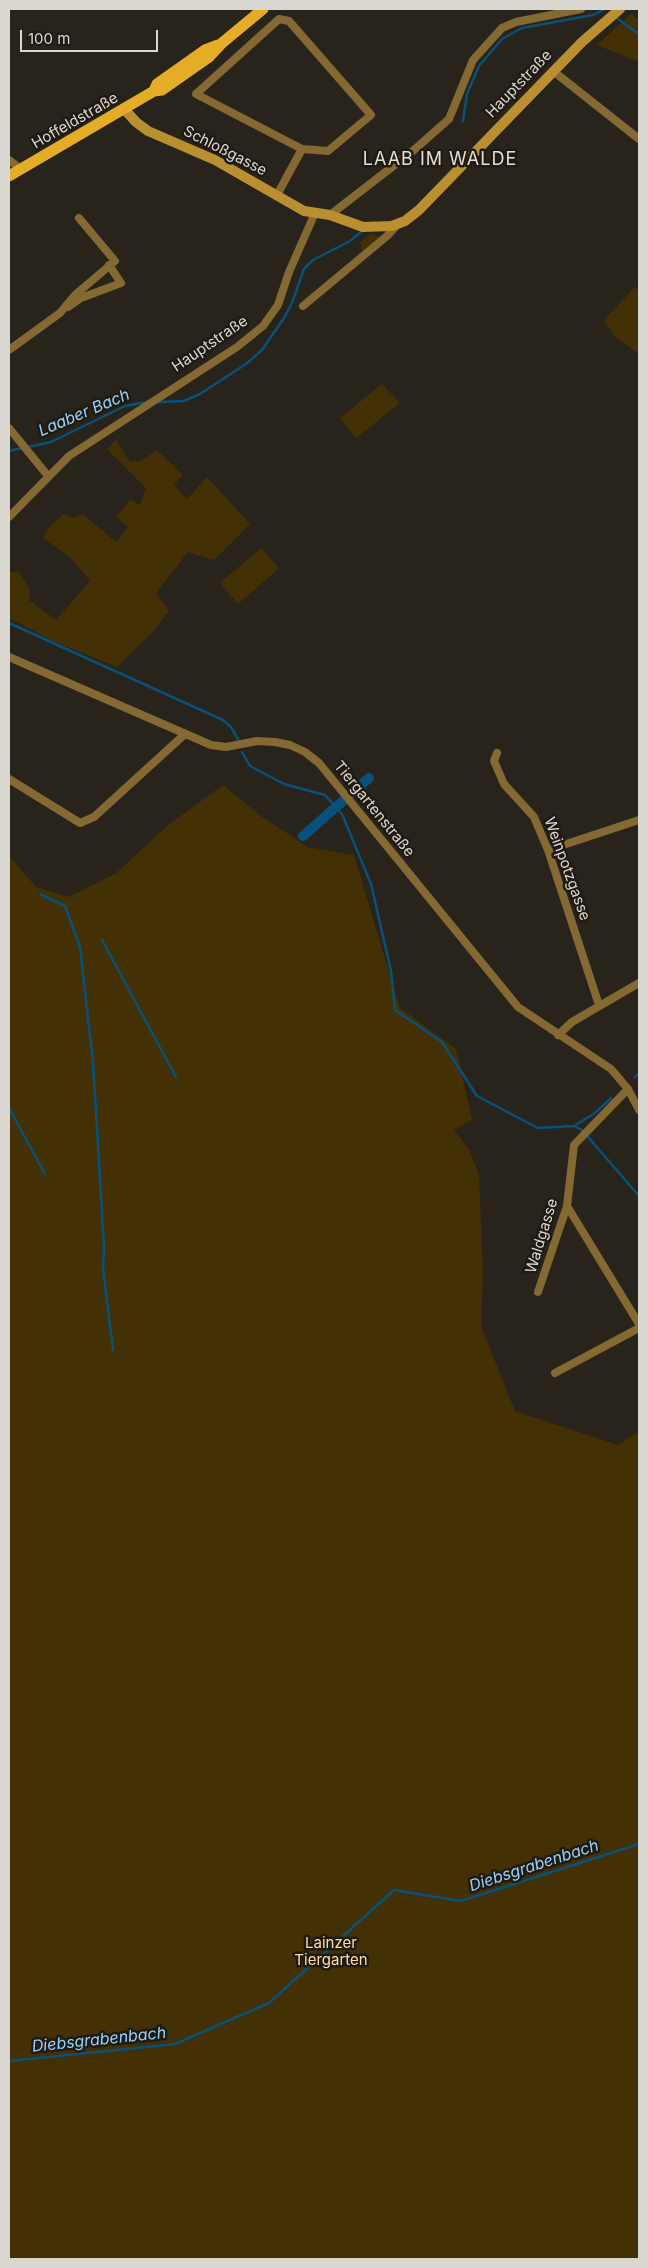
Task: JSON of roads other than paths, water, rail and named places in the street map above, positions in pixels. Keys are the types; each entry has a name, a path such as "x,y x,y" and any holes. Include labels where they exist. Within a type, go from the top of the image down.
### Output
{"main road":[{"name":"Hoffeldstraße","path":"9,176 125,110 154,91 157,84 205,50 222,43 263,9"}],"street":[{"path":"330,216 414,150 448,119 473,60 502,28 516,22 581,9"},
{"name":"Hauptstraße","path":"303,306 399,224 419,210 553,71 620,9"},
{"path":"279,19 289,21 371,115 328,151 302,149 196,94 279,19"},
{"path":"553,71 639,139"},
{"name":"Schloßgasse","path":"125,110 136,122 148,130 215,160 304,210 315,213"},
{"path":"277,195 302,149"},
{"path":"9,160 21,169"},
{"name":"Hauptstraße","path":"9,517 69,456 237,348 272,316 298,248 315,213 355,225 374,228 399,224"},
{"path":"60,313 75,295 115,261 79,218"},
{"path":"9,350 81,298 121,282 109,266"},
{"path":"9,428 48,476"},
{"name":"Tiergartenstraße","path":"9,657 211,745 226,747 257,741 290,745 305,752 319,764 518,1007 611,1069 628,1089 639,1110"},
{"path":"9,779 80,823 94,817 185,734"},
{"name":"Weinpotzgasse","path":"497,753 494,761 504,784 534,817 548,850 599,1005"},
{"path":"548,850 639,820"},
{"path":"558,1035 572,1022 639,983"},
{"name":"Waldgasse","path":"538,1292 568,1206 574,1145 628,1089"},
{"path":"555,1373 639,1326 568,1206"}],"waterway":[{"name":"Laaber Bach","path":"463,121 467,94 479,66 502,39 522,28 593,15 605,9"},
{"path":"614,16 639,34"},
{"name":"Laaber Bach","path":"158,402 184,401 200,394 246,364 262,350 284,318 292,303 304,269 313,260 350,241 361,232"},
{"name":"Laaber Bach","path":"9,451 51,442 125,406 147,402"},
{"path":"9,623 223,720 231,727 238,739"},
{"path":"242,752 250,766 284,784 325,795 342,814 371,884 391,971 395,1010 442,1042 477,1096 538,1128 574,1126 595,1113 611,1098"},
{"path":"303,836 369,778"},
{"path":"40,894 65,906 80,947 93,1062 104,1246 103,1268 113,1350"},
{"path":"102,940 176,1077"},
{"path":"635,1077 639,1074"},
{"path":"9,1108 45,1174"},
{"path":"574,1126 582,1130 639,1196"},
{"name":"Diebsgrabenbach","path":"9,2061 175,2044 269,2003 394,1890 461,1901 639,1844"}],"district":[{"name":"LAAB IM WALDE","path":"440,160"}],"park label":[{"name":"Lainzer Tiergarten","path":"331,1952"}]}
